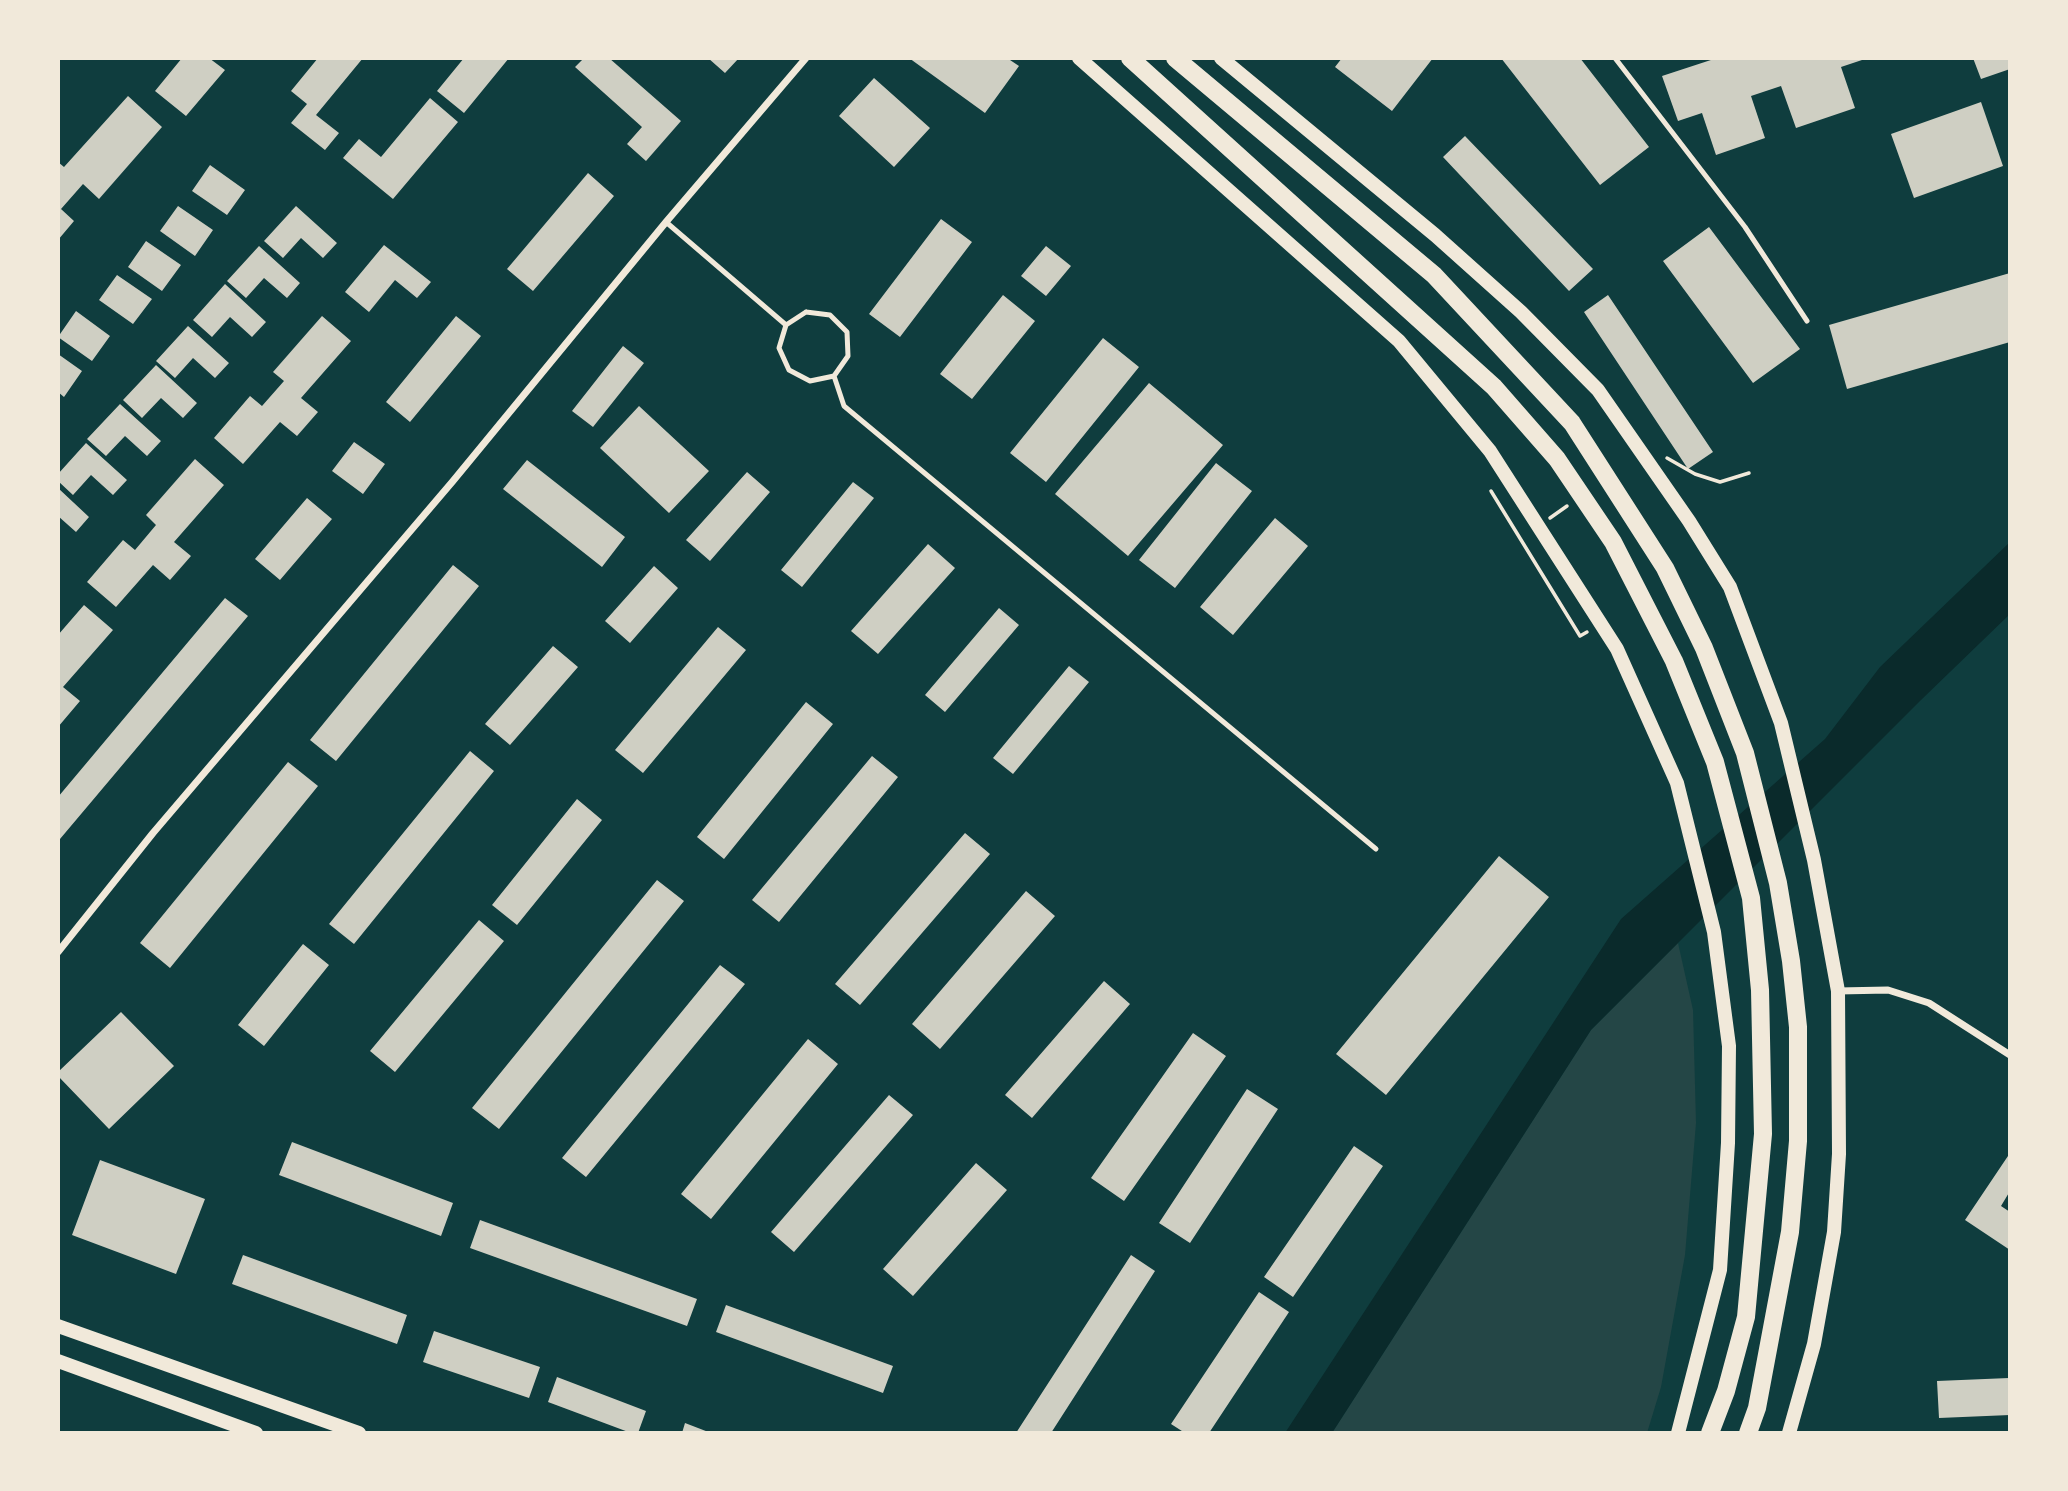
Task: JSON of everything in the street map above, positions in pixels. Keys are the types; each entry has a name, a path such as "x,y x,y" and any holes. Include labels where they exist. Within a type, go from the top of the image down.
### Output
{"highway":[{"path":"1130,58 1494,387 1557,459 1613,542 1674,661 1715,762 1751,898 1760,990 1763,1134 1746,1317 1726,1391 1710,1433"},
{"path":"1175,58 1434,275 1572,423 1665,568 1704,648 1745,753 1778,883 1791,961 1798,1027 1798,1141 1790,1232 1757,1408 1748,1433"}],"main road":[{"path":"1079,58 1399,341 1490,451 1617,649 1677,783 1714,932 1729,1046 1728,1143 1720,1270 1678,1433"},
{"path":"1221,58 1435,235 1521,312 1598,390 1689,522 1730,587 1781,723 1814,860 1838,991 1839,1154 1835,1232 1814,1344 1789,1433"},
{"path":"58,1326 359,1433"},
{"path":"58,1362 256,1433"}],"street":[{"path":"58,952 153,833 453,481 666,222 806,58"},
{"path":"1838,991 1888,990 1929,1003 2010,1055"}],"lane":[{"path":"1615,58 1745,227 1807,321"},
{"path":"666,222 786,325"},
{"path":"806,312 831,315 847,332 848,356 834,376 810,381 789,370 779,348 786,325 806,312"},
{"path":"834,376 844,406 1376,849"}],"path":[{"path":"1662,454 1695,474 1720,482 1748,473"},
{"path":"1492,491 1580,636"}],"shaded area":[{"path":"2010,542 2010,614 1591,1030 1332,1433 1285,1433 1621,919 1825,739 1880,667"},
{"path":"1678,943 1693,1010 1696,1123 1685,1255 1661,1387 1647,1433 1332,1433 1591,1030"}],"building":[{"path":"182,58 209,58 225,70 186,116 155,91"},
{"path":"318,58 363,58 316,115 339,133 325,150 291,123 307,104 291,91"},
{"path":"464,58 509,58 464,113 437,91"},
{"path":"584,58 609,58 681,121 646,161 627,144 642,127 575,67"},
{"path":"708,58 739,58 725,73"},
{"path":"909,58 1007,58 1019,66 985,113"},
{"path":"1342,58 1433,58 1392,111 1335,67"},
{"path":"1501,58 1580,58 1649,147 1600,185"},
{"path":"1717,58 1868,58 1841,67 1855,108 1796,128 1781,86 1751,96 1765,138 1716,155 1702,113 1678,121 1662,76"},
{"path":"1973,58 2010,58 2010,69 1981,79"},
{"path":"874,78 930,128 894,167 839,116"},
{"path":"128,96 162,127 99,199 83,184 61,209 74,221 58,240 58,162 64,167"},
{"path":"430,98 458,122 393,199 343,158 359,139 381,157"},
{"path":"1981,102 2003,166 1914,198 1891,134"},
{"path":"1465,136 1593,269 1569,291 1443,157"},
{"path":"210,165 245,190 227,215 192,191"},
{"path":"588,173 614,196 533,291 507,269"},
{"path":"178,206 213,230 195,256 160,231"},
{"path":"296,206 337,243 323,258 301,238 283,258 264,241"},
{"path":"941,219 972,242 900,337 869,314"},
{"path":"1709,227 1800,349 1753,383 1663,261"},
{"path":"146,241 181,265 162,291 128,267"},
{"path":"384,245 431,282 417,298 395,280 369,312 345,292"},
{"path":"259,246 300,283 287,298 264,278 246,298 227,281"},
{"path":"1046,246 1071,266 1046,296 1021,276"},
{"path":"2010,273 2010,342 1847,389 1829,325"},
{"path":"117,275 152,299 133,324 99,300"},
{"path":"225,284 266,322 252,337 230,317 212,337 193,320"},
{"path":"1003,295 1035,321 972,399 940,374"},
{"path":"1608,295 1713,452 1688,469 1584,312"},
{"path":"76,311 110,336 92,361 58,337"},
{"path":"322,316 351,341 301,398 318,412 297,436 280,422 243,464 214,438 250,396 262,406 284,381 273,372"},
{"path":"456,316 481,336 410,422 386,402"},
{"path":"188,326 229,363 215,378 193,358 175,378 156,361"},
{"path":"1103,338 1139,367 1046,482 1010,453"},
{"path":"623,346 644,363 593,427 572,411"},
{"path":"58,354 82,371 64,397 58,392"},
{"path":"156,365 197,403 183,418 161,398 142,418 123,400"},
{"path":"1149,383 1223,445 1128,556 1055,494"},
{"path":"120,404 161,441 147,456 125,436 106,456 87,439"},
{"path":"639,406 709,471 669,513 600,448"},
{"path":"354,442 385,464 363,494 332,471"},
{"path":"86,443 127,480 113,495 91,475 73,495 58,481 58,474"},
{"path":"195,459 224,485 174,542 191,556 170,580 153,565 116,607 87,582 123,540 135,550 156,525 146,515"},
{"path":"527,460 625,537 602,567 503,489"},
{"path":"1216,463 1252,491 1175,588 1139,560"},
{"path":"747,472 770,492 710,561 686,540"},
{"path":"853,482 874,498 802,587 781,570"},
{"path":"58,488 89,517 76,532 58,516"},
{"path":"307,498 332,519 280,580 255,559"},
{"path":"1275,518 1308,546 1233,635 1200,607"},
{"path":"928,544 955,568 878,654 851,631"},
{"path":"453,565 479,586 336,761 310,740"},
{"path":"654,566 678,588 630,643 605,621"},
{"path":"225,598 248,616 60,839 58,838 58,797"},
{"path":"84,605 113,630 63,687 80,701 58,727 58,635"},
{"path":"999,608 1019,625 945,712 925,695"},
{"path":"718,627 746,650 643,773 615,750"},
{"path":"553,646 578,667 510,745 485,724"},
{"path":"1069,666 1089,682 1013,774 993,758"},
{"path":"806,702 833,724 724,859 697,837"},
{"path":"470,751 494,771 354,944 329,924"},
{"path":"872,756 898,777 779,922 752,900"},
{"path":"288,762 318,786 170,968 140,943"},
{"path":"577,799 602,820 517,925 492,905"},
{"path":"965,833 990,854 860,1005 835,984"},
{"path":"1499,856 1549,897 1386,1095 1336,1054"},
{"path":"657,880 684,901 499,1129 472,1108"},
{"path":"1026,891 1055,916 940,1049 912,1024"},
{"path":"479,920 504,941 395,1072 370,1051"},
{"path":"303,944 329,965 264,1046 238,1025"},
{"path":"720,965 745,984 586,1177 562,1158"},
{"path":"1104,981 1130,1004 1032,1118 1005,1095"},
{"path":"121,1012 174,1066 109,1129 58,1076 58,1072"},
{"path":"1193,1033 1226,1056 1124,1201 1091,1178"},
{"path":"808,1039 838,1064 711,1219 681,1194"},
{"path":"1247,1089 1278,1109 1190,1243 1159,1223"},
{"path":"889,1095 913,1115 794,1252 771,1232"},
{"path":"292,1142 453,1203 441,1236 279,1175"},
{"path":"1354,1146 1383,1166 1293,1297 1264,1277"},
{"path":"2010,1153 2010,1191 2001,1206 2010,1212 2010,1250 1965,1220"},
{"path":"100,1160 205,1199 176,1274 72,1235"},
{"path":"976,1163 1007,1190 913,1296 883,1269"},
{"path":"480,1220 697,1299 687,1326 470,1248"},
{"path":"243,1255 407,1315 397,1344 232,1284"},
{"path":"1131,1255 1155,1271 1051,1433 1016,1433"},
{"path":"1259,1292 1289,1312 1209,1433 1185,1433 1171,1424"},
{"path":"726,1305 893,1366 883,1393 716,1332"},
{"path":"434,1331 540,1367 529,1398 423,1362"},
{"path":"557,1377 646,1411 638,1433 631,1433 548,1402"},
{"path":"2009,1378 2010,1415 1939,1418 1937,1381"},
{"path":"685,1423 711,1433 682,1433"}]}
